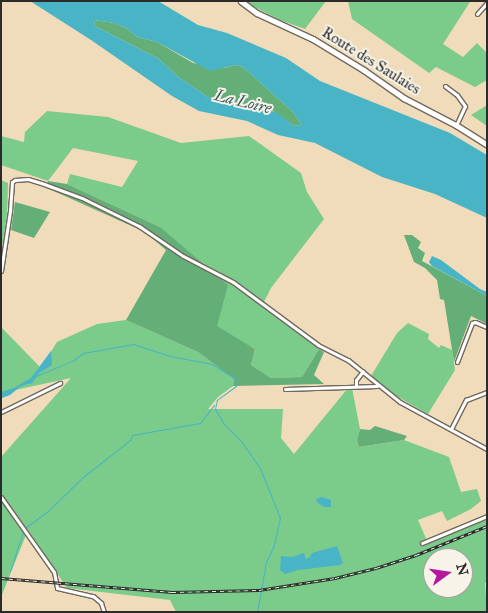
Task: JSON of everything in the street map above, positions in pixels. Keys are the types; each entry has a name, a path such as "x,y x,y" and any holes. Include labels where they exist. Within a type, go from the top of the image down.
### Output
{"street":[{"name":"Route des Saulaies","path":"241,1 257,13 313,38 404,98 456,125 487,144"},
{"path":"477,14 487,4"},
{"path":"445,86 457,95 465,106 456,125"},
{"path":"1,271 10,211 12,182 28,179 44,184 82,198 139,226 183,256 233,282 318,345 348,360 400,402 487,449"},
{"path":"457,362 472,323 475,322 487,327"},
{"path":"356,385 356,380 363,371"},
{"path":"1,412 60,382"},
{"path":"285,389 356,385 378,386"},
{"path":"451,429 466,400 487,392"},
{"path":"1,497 54,572 59,589 90,594 101,603 104,612"},
{"path":"422,543 487,516"}],"green space":[{"path":"243,1 326,1 305,29 280,20"},
{"path":"348,1 470,2 443,44 463,57 477,43 487,53 487,80 475,87 436,67 429,73 352,19"},
{"path":"94,20 114,23 128,29 137,37 157,42 193,63 224,68 236,65 243,67 293,112 302,125 294,126 272,110 252,106 236,106 208,97 177,76 159,59 95,26"},
{"path":"487,105 487,126 471,115"},
{"path":"47,111 108,117 181,143 249,136 301,173 307,192 324,219 271,288 263,304 319,349 302,377 271,378 251,365 255,349 217,327 160,227 67,184 70,174 122,187 138,161 73,148 48,181 1,165 1,136 24,142 25,132"},
{"path":"1,180 8,183 7,215 1,255"},
{"path":"48,181 67,184 160,227 228,285 217,326 255,349 251,365 271,378 302,377 319,349 324,352 314,375 324,384 233,386 234,379 198,352 126,320 166,250 145,232 47,188"},
{"path":"15,202 50,212 34,238 11,230"},
{"path":"404,235 412,235 421,242 418,248 425,253 422,261 487,296 487,324 471,316 454,362 444,300 440,299 437,280 425,268 414,262"},
{"path":"126,320 198,352 234,379 233,386 218,397 208,409 283,409 281,438 294,454 348,388 352,388 360,429 357,440 359,447 404,440 449,457 461,492 477,489 481,501 471,509 447,521 442,511 418,520 428,543 485,519 487,525 487,582 485,583 487,612 176,612 170,600 67,588 28,530 1,597 1,457 71,378 1,393 1,327 41,368 57,342 97,324"},
{"path":"408,323 429,334 428,339 439,348 441,345 452,350 455,370 428,414 391,393 371,376 397,333"},
{"path":"375,426 407,436 404,440 359,447 357,440 360,429 370,430"}],"water":[{"path":"30,1 158,1 198,25 227,33 286,58 320,81 450,133 487,155 487,218 435,194 382,177 315,143 278,135 247,121 199,111 172,96 91,40","holes":["94,20 114,23 128,29 137,37 157,42 210,71 236,65 243,67 293,112 302,125 294,126 279,114 264,107 236,106 208,97 177,76 159,59 95,26"]},
{"path":"432,256 441,260 480,289 487,292 487,296 432,266 429,262"},
{"path":"51,351 52,365 39,373 32,383 21,386 10,395 2,398 1,392 14,388 31,378"},
{"path":"322,497 331,500 331,507 324,507 317,502 316,499"},
{"path":"337,546 343,563 340,565 298,570 285,574 280,570 281,556 292,557 304,553 306,559 312,553"}],"waterway":[{"path":"36,376 74,360 83,353 133,344 170,356 212,364 237,381 236,386 217,400 215,409 224,424 241,441 260,468 280,518 274,545 266,562 257,612"},
{"path":"26,527 48,511 83,477 130,440 132,435 200,423 214,405"},
{"path":"10,571 23,532"}],"railway":[{"path":"1,578 172,592 259,590 335,578 376,568 416,555 487,526"}],"water label":[{"name":"La Loire","path":"243,102"}]}
